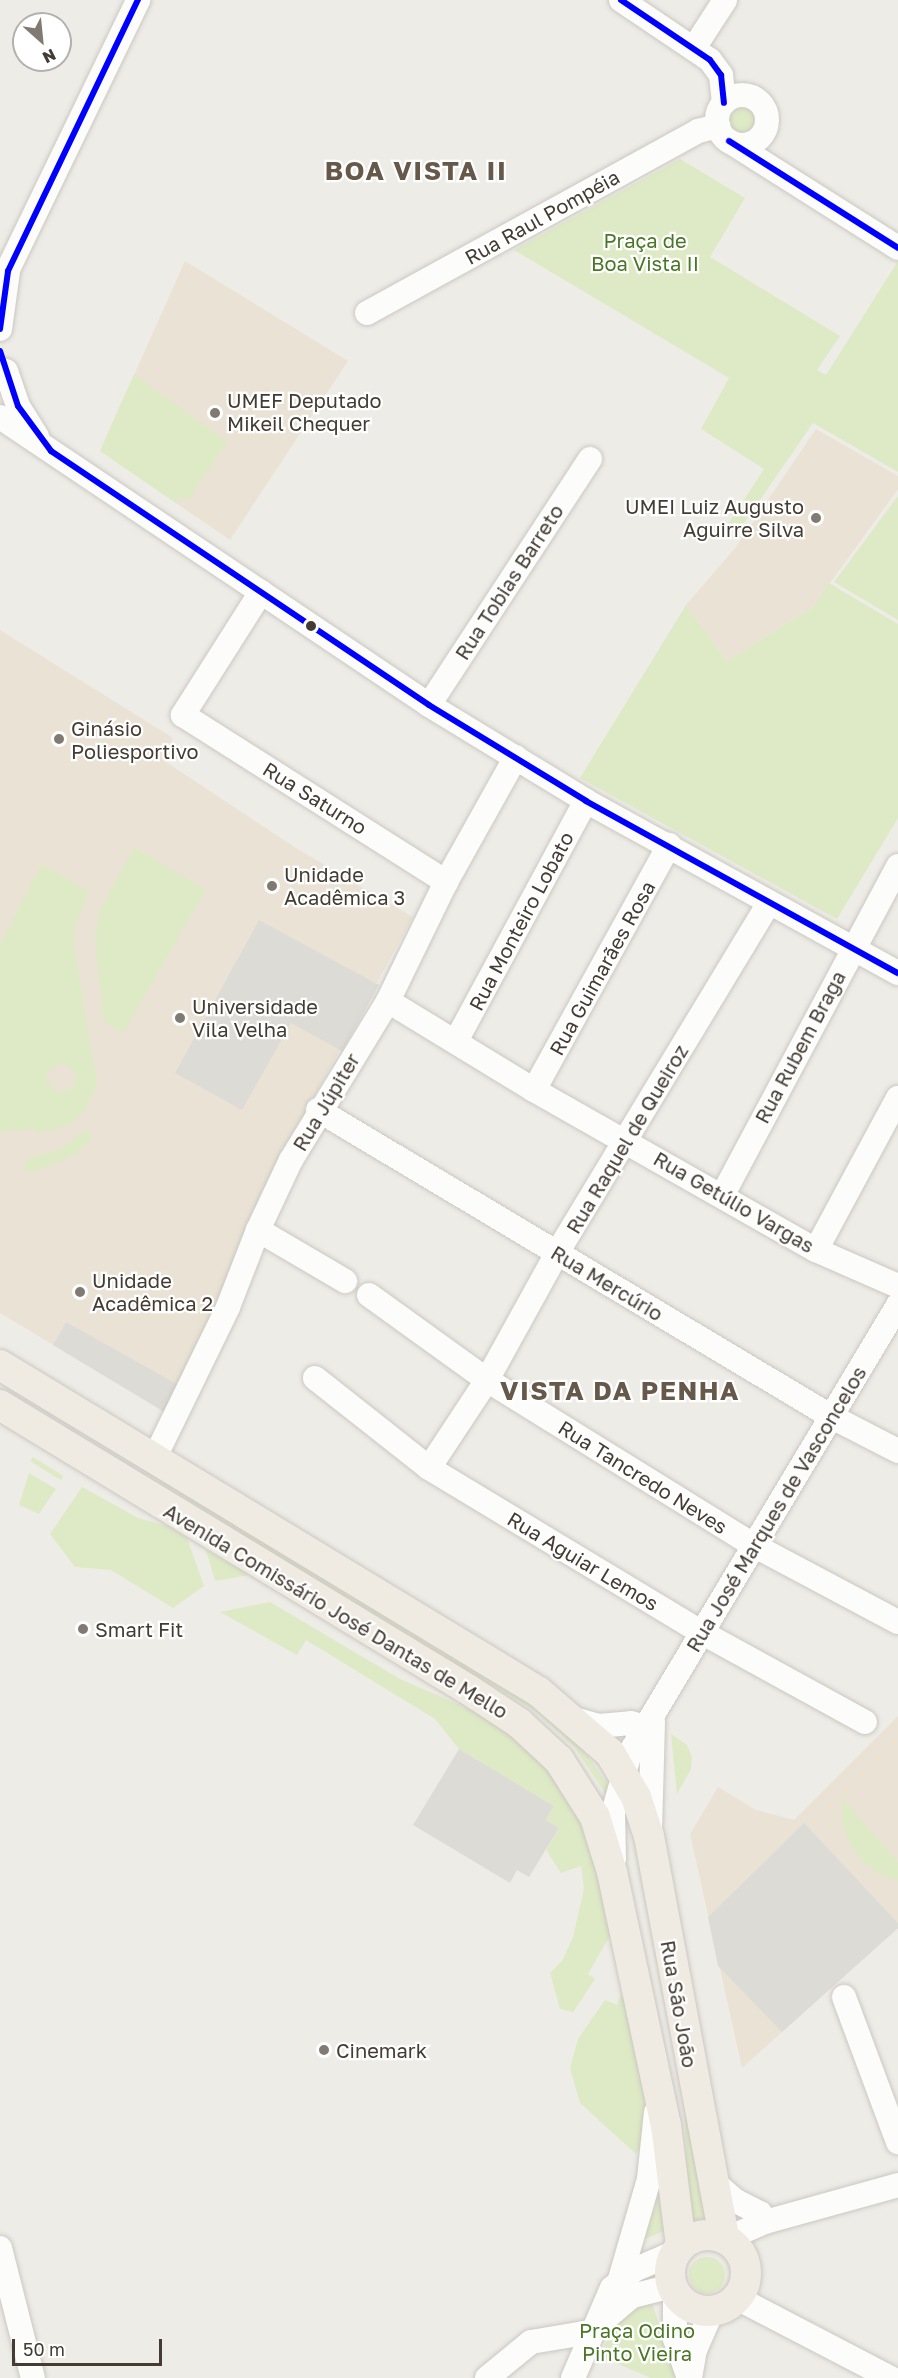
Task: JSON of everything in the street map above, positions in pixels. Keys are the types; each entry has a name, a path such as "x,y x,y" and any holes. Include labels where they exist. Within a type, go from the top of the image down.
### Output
{"main road":[{"name":"Avenida Comissário José Dantas de Mello","path":"0,1365 539,1692 574,1719 610,1753 625,1774"},
{"name":"Avenida Comissário José Dantas de Mello","path":"0,1405 519,1723 559,1760 584,1797 595,1817 612,1872"},
{"name":"Rua São João","path":"625,1774 649,1836 696,2099 725,2239"},
{"name":"Rua São João","path":"612,1872 666,2125 679,2249"},
{"path":"701,2235 725,2239 744,2260 746,2277 724,2304 691,2307 674,2290 670,2272 679,2249 701,2235"}],"street":[{"path":"0,329 4,279 138,0"},
{"path":"621,0 733,72 763,110 776,154 799,187"},
{"path":"699,51 725,0"},
{"path":"699,51 721,75 724,123 743,145 757,140 766,128 763,110 741,95 724,123"},
{"path":"724,123 799,187 898,248"},
{"name":"Rua Raul Pompéia","path":"367,313 671,146 703,129 724,123"},
{"path":"2,369 26,421 51,451"},
{"path":"0,417 429,705 586,801 898,973"},
{"name":"Rua Tobias Barreto","path":"429,705 590,459"},
{"name":"Rua Saturno","path":"261,592 183,715 446,882"},
{"name":"Rua Júpiter","path":"155,1457 228,1307 258,1230 318,1110 388,1001 446,882 516,757"},
{"name":"Rua Monteiro Lobato","path":"456,1041 586,801"},
{"name":"Rua Guimarães Rosa","path":"534,1090 669,845"},
{"name":"Rua Rubem Braga","path":"722,1196 851,949 898,866"},
{"name":"Rua Raquel de Queiroz","path":"429,1468 487,1380 557,1253 627,1141 769,903"},
{"name":"Rua Getúlio Vargas","path":"388,1001 534,1090 816,1250 898,1286"},
{"path":"816,1250 898,1098"},
{"name":"Rua Mercúrio","path":"318,1110 832,1417 898,1451"},
{"path":"258,1230 345,1281"},
{"name":"Rua Tancredo Neves","path":"369,1295 487,1380 754,1546 898,1622"},
{"name":"Rua José Marques de Vasconcelos","path":"612,1872 613,1813 630,1753 898,1305"},
{"name":"Rua Aguiar Lemos","path":"315,1378 429,1468 701,1632 865,1722"},
{"path":"574,1719 598,1726 650,1720"},
{"name":"Rua José Marques de Vasconcelos","path":"649,1836 654,1808 650,1720"},
{"path":"844,1997 898,2142"},
{"path":"573,2378 603,2303 620,2279 649,2179 657,2088"},
{"path":"715,2183 736,2200 760,2213 765,2222"},
{"path":"725,2239 765,2222 898,2186"},
{"path":"0,2248 33,2378"},
{"path":"620,2279 679,2249"},
{"path":"487,2378 531,2342 591,2332 632,2296 674,2290 675,2339 690,2378"},
{"path":"690,2378 694,2350 724,2304 891,2378"}],"shaded area":[{"name":"UMEF Deputado Mikeil Chequer","path":"185,261 348,361 230,540 100,451"},
{"name":"UMEI Luiz Augusto Aguirre Silva","path":"816,429 898,476 898,489 813,607 727,661 686,605 736,547"},
{"name":"Universidade Vila Velha","path":"0,630 173,738 163,760 296,848 413,917 282,1155 176,1419 0,1313"},
{"path":"259,920 379,985 342,1051 291,1023 242,1110 175,1073"},
{"path":"66,1322 189,1391 176,1419 53,1345"},
{"path":"898,1716 898,1928 742,2068 690,1834 718,1787 756,1810 794,1820"},
{"path":"459,1749 554,1806 546,1820 559,1828 529,1877 517,1870 510,1883 413,1825"},
{"path":"804,1823 898,1923 898,1928 782,2032 718,1966 708,1917"}],"green space":[{"path":"742,108 750,112 754,120 750,128 742,132 734,128 730,120 734,112"},
{"name":"Praça de Boa Vista II","path":"680,159 745,198 710,257 840,336 817,370 826,375 898,261 898,472 813,423 740,529 728,524 764,469 701,429 729,378 514,250"},
{"path":"134,374 228,442 187,501 181,496 176,503 100,451"},
{"path":"898,496 898,620 834,582"},
{"path":"829,583 898,624 898,818 837,919 580,778 686,605 727,661 813,607"},
{"path":"134,847 206,890 124,1032 104,1023 95,942 100,910"},
{"path":"41,864 89,891 75,927 74,947 97,1085 83,1114 69,1125 35,1134 36,1129 0,1132 0,945","holes":["62,1063 75,1072 76,1080 72,1088 57,1092 46,1080 48,1072"]},
{"path":"89,1128 90,1142 76,1154 42,1169 24,1172 26,1159 60,1149"},
{"path":"33,1457 64,1476 61,1480 30,1461"},
{"path":"139,1468 160,1472 355,1599 513,1689 580,1744 609,1787 609,1799 575,1748 537,1712 354,1606"},
{"path":"29,1473 56,1489 39,1514 19,1505"},
{"path":"82,1487 138,1518 167,1526 187,1538 204,1586 173,1608 111,1570 75,1567 50,1534"},
{"path":"206,1550 249,1575 215,1581"},
{"path":"270,1602 400,1679 490,1718 539,1755 585,1818 612,1932 588,1974 595,1979 573,2012 560,2009 550,1973 562,1961 573,1937 584,1889 581,1866 561,1873 546,1850 559,1828 546,1820 554,1806 459,1749 435,1719 306,1640 297,1655 220,1612"},
{"path":"671,1734 687,1745 692,1757 691,1769 677,1794"},
{"path":"842,1798 898,1861 898,1881 877,1873 860,1859 848,1841 842,1820"},
{"path":"621,1994 628,2002 647,2105 644,2141 636,2154 580,2103 570,2068 578,2039 605,2000 617,2005"},
{"path":"684,2099 715,2217 689,2224"},
{"path":"662,2186 668,2229 645,2239"},
{"path":"707,2257 720,2262 725,2275 720,2288 707,2293 694,2288 689,2275 694,2262"},
{"name":"Praça Odino Pinto Vieira","path":"652,2303 676,2376 673,2378 651,2378 599,2356 619,2319 632,2305"}],"transit line":[{"path":"0,329 8,271 138,0"},
{"path":"621,0 710,60 721,75 724,103"},
{"path":"729,141 898,248"},
{"path":"0,351 18,406 51,451 429,705 586,801 898,973"}],"place":[{"name":"UMEF Deputado Mikeil Chequer","path":"215,413"},
{"name":"UMEI Luiz Augusto Aguirre Silva","path":"816,518"},
{"name":"Ginásio Poliesportivo","path":"59,739"},
{"name":"Unidade Acadêmica 3","path":"272,886"},
{"name":"Universidade Vila Velha","path":"180,1018"},
{"name":"Unidade Acadêmica 2","path":"80,1292"},
{"name":"Smart Fit","path":"83,1629"},
{"name":"Cinemark","path":"324,2050"}],"district":[{"name":"BOA VISTA II","path":"416,171"},
{"name":"VISTA DA PENHA","path":"620,1391"}]}
